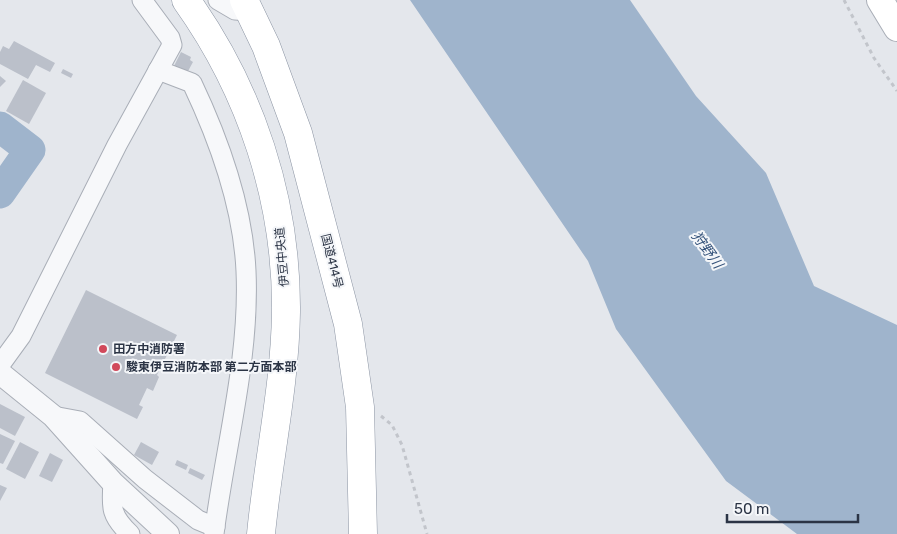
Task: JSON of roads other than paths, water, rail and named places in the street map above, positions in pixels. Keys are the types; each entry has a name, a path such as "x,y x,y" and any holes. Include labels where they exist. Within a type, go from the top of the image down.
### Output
{"highway":[{"name":"伊豆中央道","path":"186,0 221,55 250,118 264,156 283,243 286,296 284,348 262,534"},
{"name":"伊豆中央道","path":"197,0 230,50 260,115 273,153 292,243 295,315 271,534"},
{"name":"国道414号","path":"246,5 266,46 298,133 348,324 360,407 363,534"}],"main road":[{"path":"880,0 897,28"}],"street":[{"path":"0,365 21,336 117,145 172,45 170,38 142,0"},
{"path":"218,0 235,10 246,5"},
{"path":"53,416 80,421 145,479 215,531 243,349 245,263 232,185 207,114 192,83 158,70"},
{"path":"0,373 53,416 113,483 168,534"},
{"path":"113,483 112,513 118,523 130,534"}],"water":[{"name":"狩野川","path":"410,0 630,0 696,96 766,173 814,286 897,325 897,534 797,534 726,481 616,329 588,261"}],"waterway":[{"path":"0,127 30,150 0,193"}],"place":[{"name":"田方中消防署","path":"103,349"},
{"name":"駿東伊豆消防本部 第二方面本部","path":"116,367"}]}
